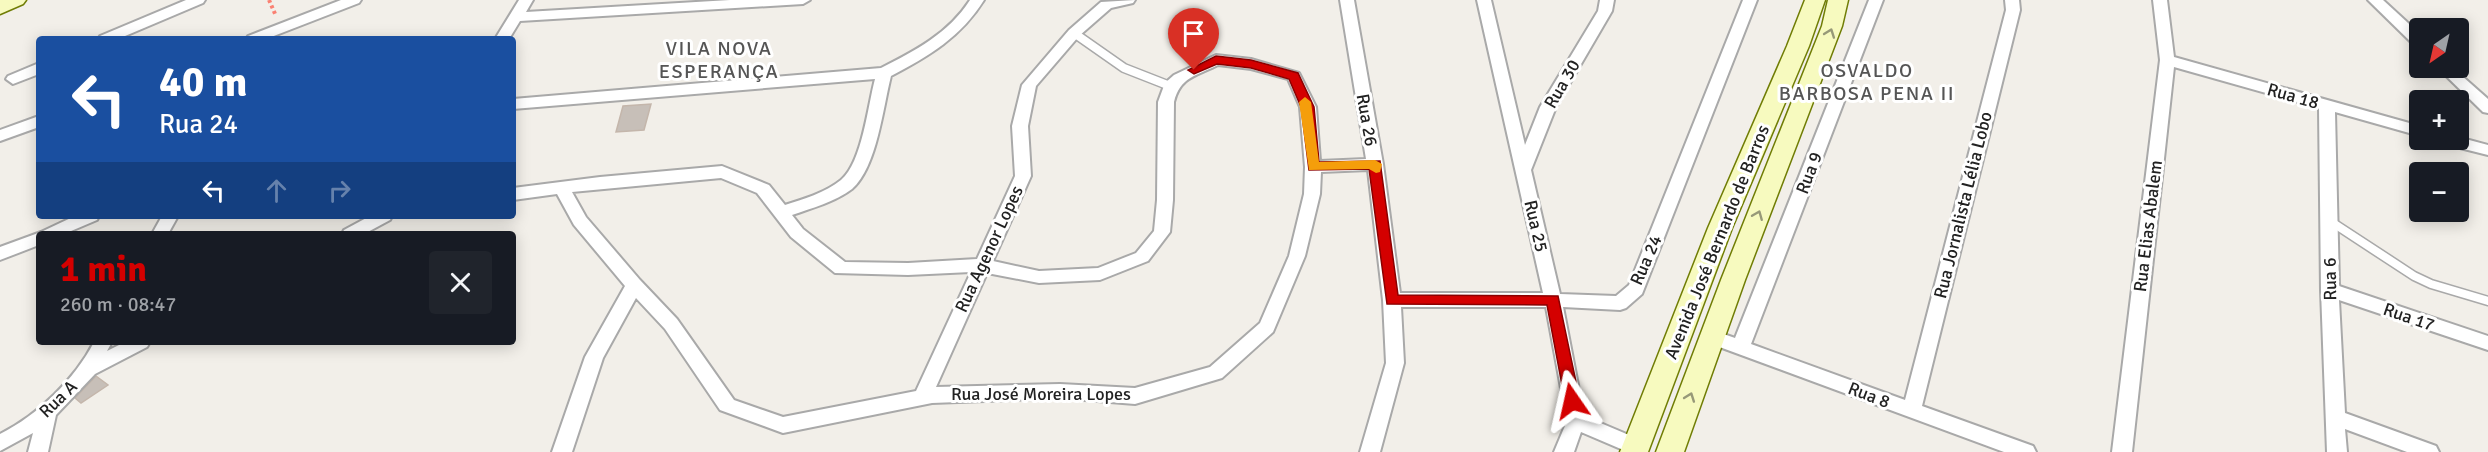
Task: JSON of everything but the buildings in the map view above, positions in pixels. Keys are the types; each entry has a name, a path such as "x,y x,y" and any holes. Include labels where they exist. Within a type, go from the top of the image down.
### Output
{"main road":[{"path":"0,8 16,0"},
{"name":"Avenida José Bernardo de Barros","path":"1635,450 1720,228 1798,46 1815,0"},
{"name":"Avenida José Bernardo de Barros","path":"1670,452 1832,26 1838,0"}],"street":[{"path":"112,36 198,0"},
{"path":"278,34 354,0"},
{"path":"504,36 526,0"},
{"path":"516,17 803,0"},
{"path":"516,104 884,73 910,60 945,37 969,14 977,0"},
{"name":"Rua Agenor Lopes","path":"922,397 1023,176 1020,126 1029,85 1074,33 1106,5 1128,0"},
{"name":"Rua 26","path":"1347,0 1375,164 1392,300 1395,363 1370,452"},
{"name":"Rua 25","path":"1484,0 1553,300 1576,421"},
{"name":"Rua 30","path":"1523,170 1548,107 1605,11 1607,0"},
{"name":"Rua 24","path":"1392,300 1553,300 1620,303 1636,289 1750,0"},
{"name":"Rua 9","path":"1741,347 1876,0"},
{"name":"Rua Jornalista Lélia Lobo","path":"1911,411 2013,10 2012,0"},
{"name":"Rua Elias Abalem","path":"2122,452 2167,60 2160,0"},
{"path":"2375,0 2409,32"},
{"name":"Rua José Moreira Lopes","path":"561,188 580,221 634,285 671,324 727,405 783,425 922,397 1060,391 1135,396 1216,374 1267,327 1297,256 1312,194 1313,167 1308,107 1294,76 1251,64 1216,60 1179,78 1170,86"},
{"name":"Rua 18","path":"2167,60 2409,128"},
{"path":"13,79 36,69"},
{"path":"781,213 831,193 852,179 861,161 884,73"},
{"path":"2456,78 2488,108"},
{"path":"516,194 722,172 763,189 797,233 841,268 909,269 981,265 1039,277 1100,274 1142,257 1162,232 1165,200 1166,102 1170,86"},
{"name":"Rua 6","path":"2327,105 2330,290 2337,452"},
{"path":"0,136 36,122"},
{"path":"2469,145 2488,150"},
{"path":"1313,167 1375,164"},
{"path":"55,231 84,219"},
{"path":"356,231 378,219"},
{"path":"0,254 36,239"},
{"path":"562,452 594,357 634,285"},
{"name":"Rua 17","path":"2330,290 2488,343"},
{"name":"Rua 8","path":"1712,337 2026,452"},
{"name":"Rua A","path":"0,443 18,434 47,412 90,369 102,345"},
{"path":"90,369 135,345"},
{"path":"39,452 47,412"},
{"path":"2335,417 2429,452"},
{"path":"1564,452 1576,421 1635,450"}],"lane":[{"path":"1074,33 1124,68 1170,86"},
{"path":"2329,220 2414,276 2431,284 2488,301"}],"slow traffic":[{"path":"1305,102 1308,107 1313,167 1375,164 1376,169"}],"district":[{"name":"VILA NOVA ESPERANÇA","path":"719,60"},
{"name":"OSVALDO BARBOSA PENA II","path":"1867,82"}],"route":[{"path":"1194,70 1216,60 1251,64 1294,76 1308,107 1313,167 1375,164 1392,300 1553,300 1572,401"}]}
